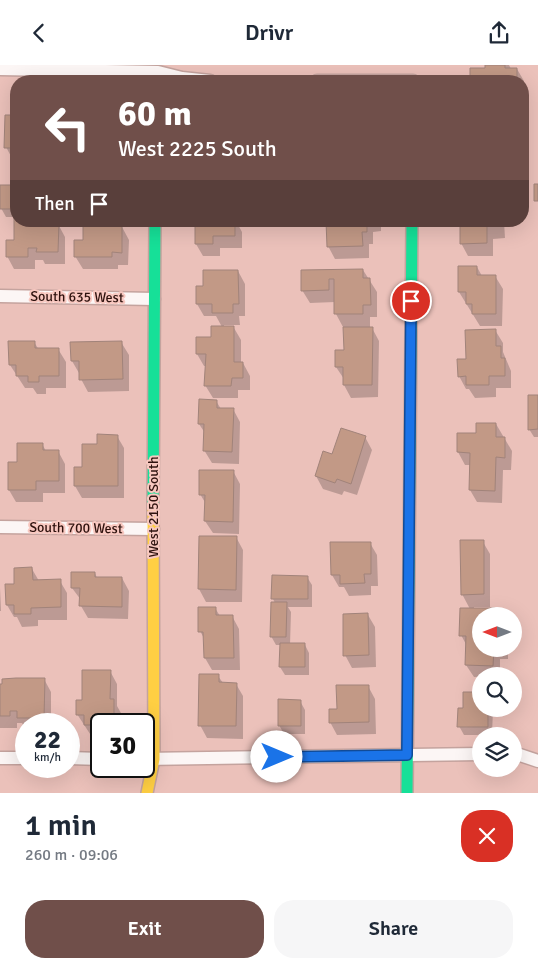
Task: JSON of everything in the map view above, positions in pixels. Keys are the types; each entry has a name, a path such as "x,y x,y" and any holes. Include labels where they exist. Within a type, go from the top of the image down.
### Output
{"street":[{"path":"0,69 158,73"},
{"name":"West 2150 South","path":"150,713 155,227"},
{"path":"407,793 412,227"},
{"name":"South 635 West","path":"0,296 154,299"},
{"name":"South 700 West","path":"0,527 153,529"},
{"path":"155,759 472,754"},
{"path":"522,756 538,761"},
{"path":"0,758 15,758"},
{"name":"West 2150 South","path":"147,793 148,778"}],"building":[{"path":"485,65 505,65 505,68 517,68 517,75 470,75 470,68 485,68"},
{"path":"5,115 10,115 10,148 4,148"},
{"path":"534,184 538,184 538,201 534,201"},
{"path":"0,185 10,185 10,209 0,209"},
{"path":"14,227 59,227 58,252 36,252 37,248 28,248 28,257 6,257 6,240 14,240"},
{"path":"83,227 122,227 122,253 112,252 112,257 74,257 74,240 83,240"},
{"path":"195,227 235,227 235,236 213,236 213,244 195,244"},
{"path":"326,227 367,227 367,232 362,232 363,246 327,247"},
{"path":"460,227 487,227 487,243 460,244"},
{"path":"458,266 477,266 477,275 496,275 496,314 472,314 472,304 466,304 466,292 458,292"},
{"path":"363,269 363,278 370,278 371,305 363,305 363,314 334,314 334,279 329,279 329,290 301,291 301,270"},
{"path":"203,270 238,270 239,304 233,304 233,313 212,313 212,304 196,304 196,286 203,286"},
{"path":"211,326 234,326 234,362 243,362 243,378 232,378 231,386 204,386 206,354 196,354 196,337 211,337"},
{"path":"343,327 373,327 372,385 343,385 343,367 335,367 335,350 344,350"},
{"path":"496,329 496,346 501,346 501,358 505,358 505,376 489,376 489,385 466,385 466,376 458,377 457,359 466,359 465,330"},
{"path":"8,341 35,341 35,348 59,348 59,376 39,376 39,382 28,382 28,376 16,376 16,365 9,365"},
{"path":"122,341 123,379 79,380 79,361 71,361 70,342"},
{"path":"528,395 538,395 538,429 528,430"},
{"path":"199,399 217,400 217,408 234,408 232,452 203,451 204,424 198,424"},
{"path":"476,423 496,423 496,437 505,437 505,458 496,457 495,491 469,490 470,453 457,452 457,433 476,433"},
{"path":"341,428 366,436 351,484 337,479 335,483 315,476 323,451 332,454"},
{"path":"97,434 118,435 118,486 74,486 74,467 82,467 82,444 97,444"},
{"path":"17,443 43,443 43,450 59,450 59,481 36,481 36,490 8,490 8,462 17,462"},
{"path":"199,470 234,470 233,522 204,521 205,495 199,495"},
{"path":"199,536 237,536 236,590 198,589"},
{"path":"460,540 484,540 484,594 461,595"},
{"path":"330,542 371,542 371,574 364,574 365,583 340,584 340,575 331,575"},
{"path":"32,567 33,580 61,579 61,607 31,608 31,614 14,614 14,605 6,605 5,584 14,584 14,568"},
{"path":"71,572 95,572 95,577 122,577 122,607 79,606 80,588 71,588"},
{"path":"272,575 308,576 308,599 271,599"},
{"path":"271,602 287,602 286,637 270,637"},
{"path":"198,607 216,607 216,615 233,615 234,658 204,658 203,632 198,632"},
{"path":"460,608 472,608 472,657 494,657 493,666 465,665 466,636 459,636"},
{"path":"368,613 369,655 343,656 343,614"},
{"path":"280,643 305,643 305,667 279,667"},
{"path":"82,670 111,670 110,699 114,699 114,713 90,713 90,725 84,725 84,715 76,713 76,700 82,700"},
{"path":"199,674 219,674 219,682 237,683 236,726 198,726"},
{"path":"45,678 44,713 17,713 17,711 10,711 10,716 0,716 0,684 2,684 2,679"},
{"path":"336,685 369,685 369,722 329,723 329,709 337,709"},
{"path":"463,692 472,692 472,717 488,717 488,727 457,727 458,708 463,708"},
{"path":"278,699 301,700 301,726 278,726"}],"traffic: fast":[{"path":"153,505 155,227"},
{"path":"407,793 412,227"}],"traffic: slow":[{"path":"147,793 154,759 153,505"}],"route":[{"path":"277,757 407,755 411,301"}]}
